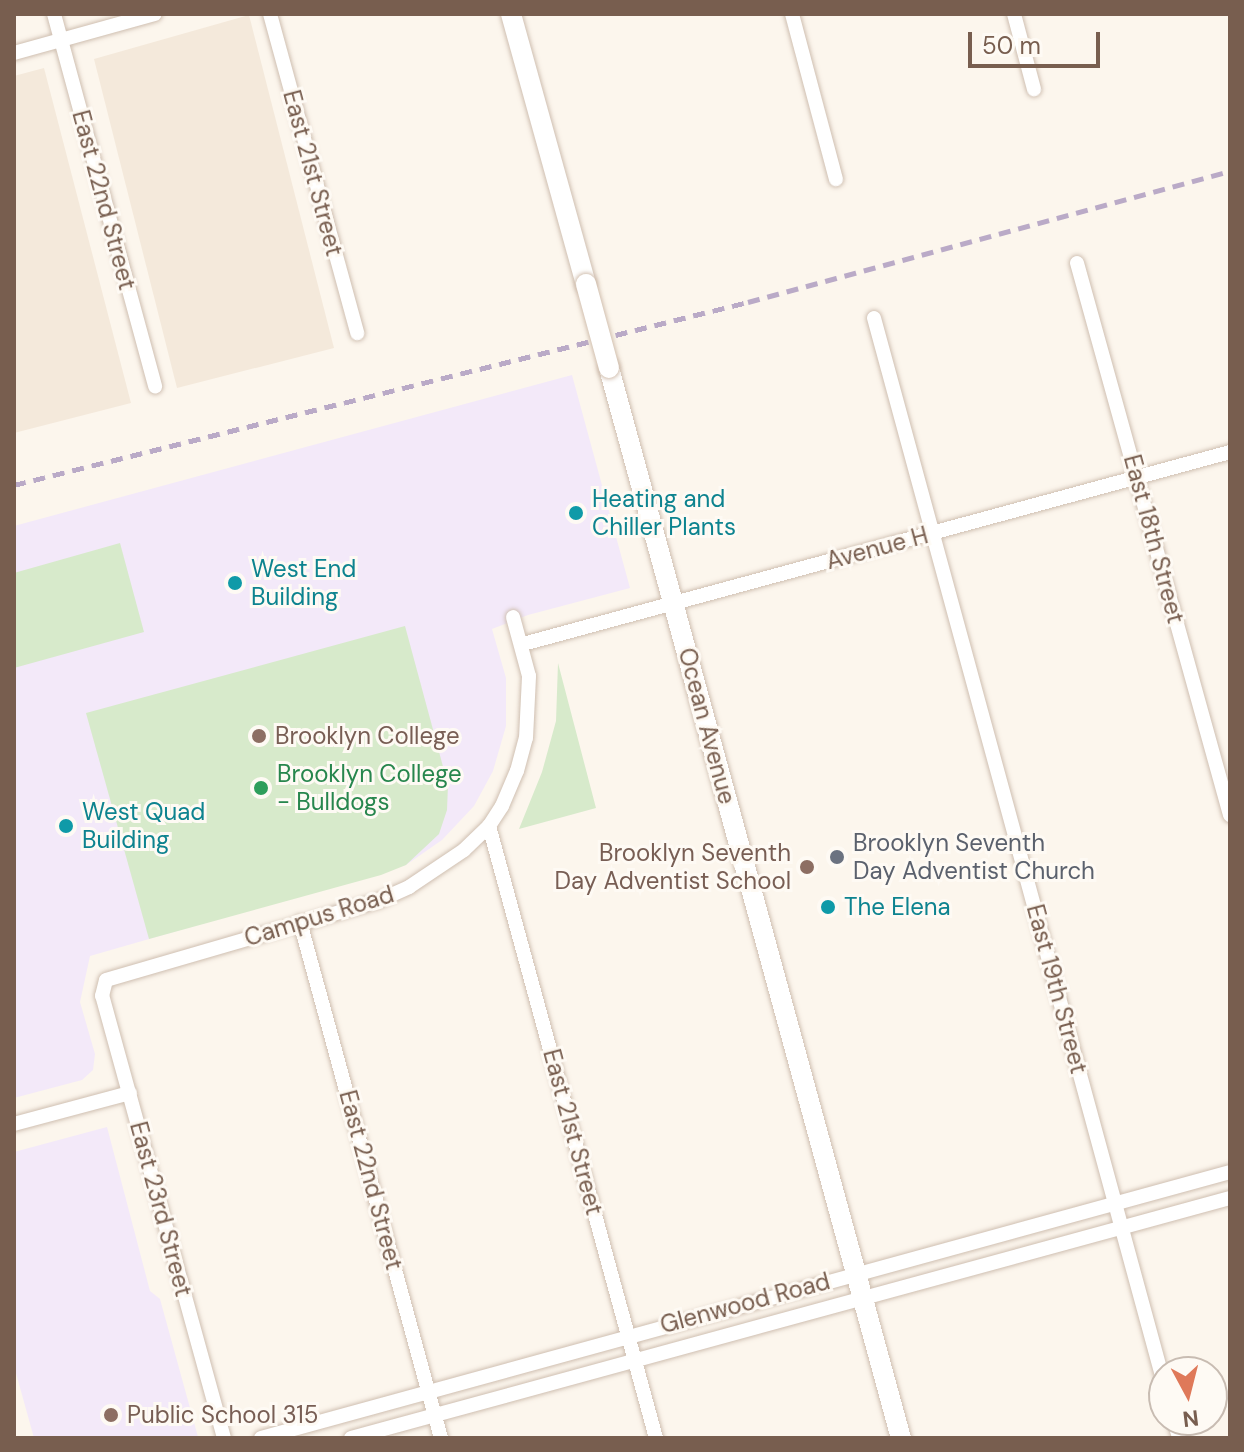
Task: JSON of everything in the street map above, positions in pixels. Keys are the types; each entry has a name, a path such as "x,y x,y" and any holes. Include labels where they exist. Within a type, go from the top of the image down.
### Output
{"main road":[{"name":"Ocean Avenue","path":"511,14 901,1438"}],"street":[{"name":"East 22nd Street","path":"54,14 155,387"},
{"path":"14,53 155,14"},
{"name":"East 21st Street","path":"270,14 357,333"},
{"path":"792,14 836,179"},
{"path":"1014,14 1034,89"},
{"name":"East 18th Street","path":"1077,263 1230,815"},
{"name":"East 19th Street","path":"874,318 1157,1356"},
{"name":"Avenue H","path":"523,644 1230,452"},
{"name":"Campus Road","path":"106,980 378,901 409,887 464,850 489,826 517,771 526,738 529,705 523,644 513,617"},
{"name":"East 21st Street","path":"489,826 656,1438"},
{"name":"East 22nd Street","path":"300,922 441,1438"},
{"name":"East 23rd Street","path":"106,980 102,996 224,1438"},
{"path":"14,1124 130,1093"},
{"name":"Glenwood Road","path":"261,1438 1230,1172"},
{"name":"Glenwood Road","path":"351,1438 1230,1198"}],"shaded area":[{"path":"249,15 334,348 177,388 94,59"},
{"path":"44,68 131,403 14,433 14,76"},
{"name":"Brooklyn College","path":"572,375 630,588 528,615 492,629 506,678 506,726 493,771 474,806 442,840 406,865 90,956 80,1002 95,1054 93,1070 82,1080 14,1098 14,526"},
{"path":"107,1127 150,1291 160,1299 198,1437 34,1438 14,1366 14,1152"}],"green space":[{"path":"120,543 144,632 14,668 14,573"},
{"path":"405,626 448,785 447,810 439,834 406,865 381,875 149,939 86,713"},
{"path":"558,663 596,808 519,829 542,772 556,721"}],"railway":[{"path":"14,485 748,302 1230,171"}],"place":[{"name":"Heating and Chiller Plants","path":"576,513"},
{"name":"West End Building","path":"235,583"},
{"name":"Brooklyn College","path":"259,736"},
{"name":"Brooklyn College - Bulldogs","path":"261,788"},
{"name":"West Quad Building","path":"66,826"},
{"name":"Brooklyn Seventh Day Adventist Church","path":"837,857"},
{"name":"Brooklyn Seventh Day Adventist School","path":"807,867"},
{"name":"The Elena","path":"828,907"},
{"name":"Public School 315","path":"111,1415"}]}
